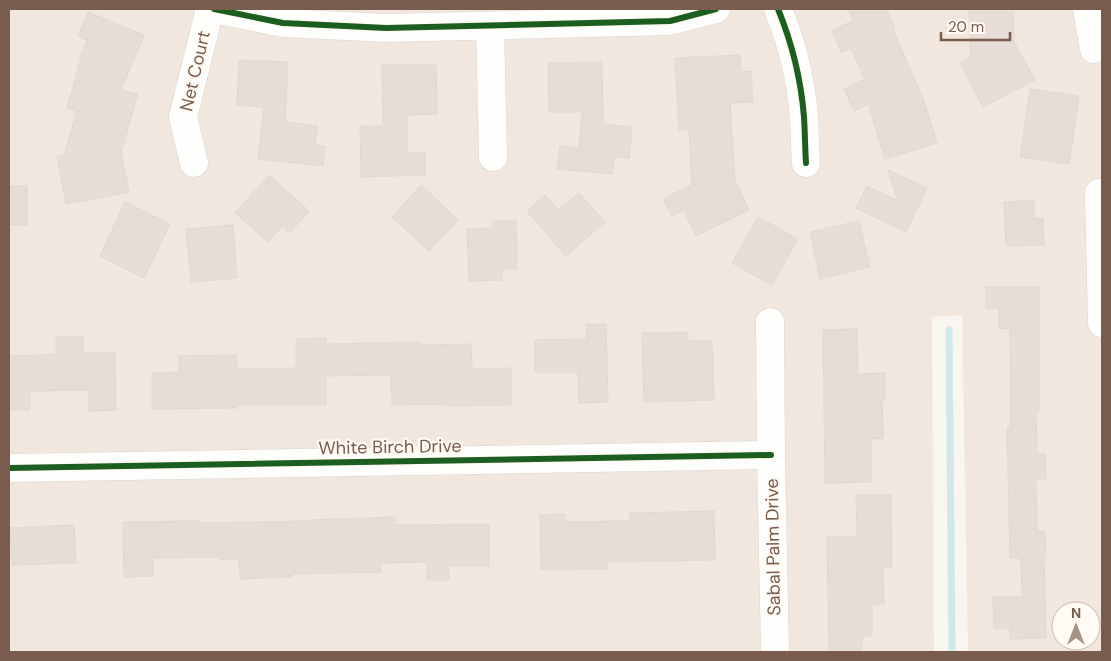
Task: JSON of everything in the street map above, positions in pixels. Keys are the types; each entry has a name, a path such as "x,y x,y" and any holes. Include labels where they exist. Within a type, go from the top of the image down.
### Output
{"street":[{"name":"Net Court","path":"194,163 183,117 210,9"},
{"path":"214,9 283,23 386,28 670,21 716,9"},
{"path":"778,9 787,31 798,73 804,116 806,163"},
{"path":"1087,9 1094,49"},
{"path":"490,26 493,157"},
{"path":"1100,193 1102,323"},
{"name":"Sabal Palm Drive","path":"770,322 775,652"},
{"name":"White Birch Drive","path":"9,468 771,455"}],"shaded area":[{"path":"9,9 1102,9 1102,652 968,652 962,315 932,317 934,652 9,652"}],"building":[{"path":"848,9 886,9 895,29 893,30 923,98 937,143 885,159 868,104 854,111 844,89 865,79 851,48 841,52 832,30 853,21"},
{"path":"969,9 1013,9 1014,42 1035,80 983,107 960,63 971,57"},
{"path":"88,12 144,35 121,90 138,94 121,152 129,192 66,204 57,156 64,155 77,111 67,108 80,58 87,40 78,36"},
{"path":"740,55 741,72 751,71 753,102 730,103 735,180 749,210 696,236 684,210 672,216 663,199 692,185 689,129 679,130 675,58"},
{"path":"239,60 288,62 285,122 317,126 315,145 325,146 323,166 258,159 264,107 237,105"},
{"path":"602,62 603,124 632,127 629,158 614,157 612,174 557,169 560,146 579,148 582,112 549,112 548,63"},
{"path":"382,65 436,65 437,114 407,115 407,153 425,152 425,175 361,177 360,126 383,126"},
{"path":"1030,89 1079,96 1069,164 1020,157"},
{"path":"888,170 927,188 906,232 856,208 867,186 898,201"},
{"path":"269,175 309,211 290,233 282,226 268,242 235,213"},
{"path":"421,185 458,220 429,251 392,217"},
{"path":"9,186 27,186 27,225 9,225"},
{"path":"579,193 605,222 566,256 527,211 545,195 558,210"},
{"path":"1034,200 1034,218 1043,218 1044,245 1006,246 1004,202"},
{"path":"125,202 170,224 144,278 100,256"},
{"path":"758,217 798,239 772,285 732,263"},
{"path":"516,220 517,269 502,269 502,280 469,281 467,229 494,228 493,221"},
{"path":"859,221 870,267 820,279 810,232"},
{"path":"233,225 237,278 191,282 186,229"},
{"path":"986,287 1039,287 1039,412 1036,412 1037,454 1045,454 1046,479 1036,479 1037,531 1045,531 1046,638 1010,639 1010,628 994,628 993,597 1022,597 1021,558 1010,558 1007,427 1011,427 1010,328 999,329 999,308 986,308"},
{"path":"586,324 606,324 608,402 579,403 578,372 535,372 535,340 587,339"},
{"path":"857,329 858,374 885,373 885,400 882,400 883,438 871,439 871,482 825,483 823,330"},
{"path":"688,332 688,341 712,341 714,400 644,402 642,333"},
{"path":"56,337 83,337 83,353 115,353 116,410 89,411 89,390 30,391 30,410 9,410 9,356 56,354"},
{"path":"326,338 326,344 420,342 420,345 471,344 472,369 511,368 511,405 392,405 391,375 326,376 326,405 237,405 237,408 152,409 152,373 179,372 179,356 236,355 237,369 296,368 296,339"},
{"path":"856,495 891,495 892,567 883,567 884,604 872,604 872,636 862,636 862,650 829,650 827,537 857,537"},
{"path":"714,511 715,560 607,562 607,569 541,570 540,515 564,514 564,522 630,521 630,513"},
{"path":"395,517 395,525 489,524 489,566 448,566 449,580 427,580 427,562 380,563 381,572 291,574 291,577 240,579 239,559 220,560 220,557 153,558 153,576 124,577 123,522 308,521"},
{"path":"74,525 76,563 12,565 10,528"}],"waterway":[{"path":"949,330 952,652"}],"cycle path":[{"path":"214,9 283,23 386,28 670,21 716,9"},
{"path":"778,9 792,48 803,103 806,163"},
{"path":"9,468 771,455"}]}
